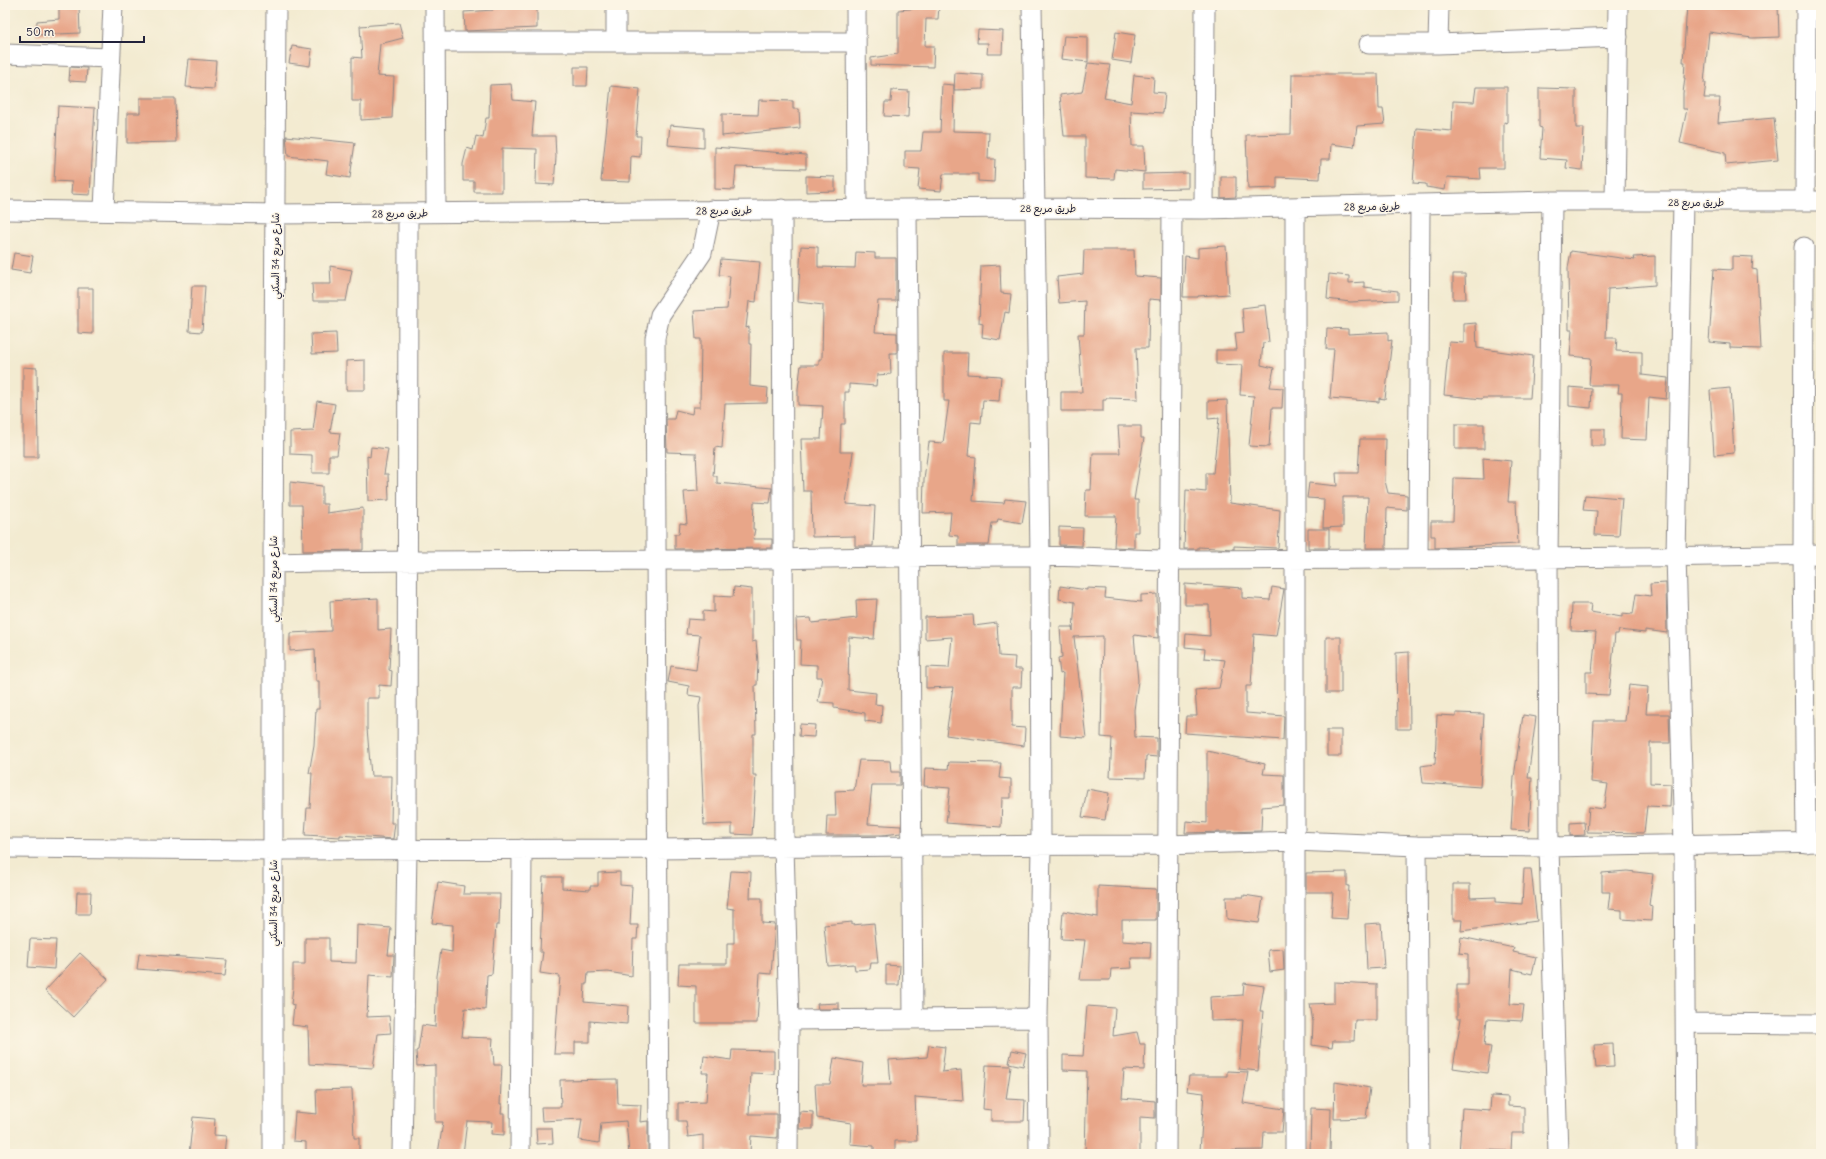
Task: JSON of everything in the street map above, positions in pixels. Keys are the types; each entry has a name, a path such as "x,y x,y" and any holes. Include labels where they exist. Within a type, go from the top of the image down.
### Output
{"street":[{"path":"104,210 113,5"},
{"name":"شارع مربع 34 السكني","path":"273,1154 273,563 276,5"},
{"path":"435,5 436,212"},
{"path":"616,5 616,41"},
{"path":"856,5 857,209"},
{"path":"1032,5 1040,556 1041,846 1038,1018 1039,1154"},
{"path":"1204,209 1205,5"},
{"path":"1438,44 1439,5"},
{"path":"1615,201 1618,5"},
{"path":"1806,5 1813,31 1813,201"},
{"path":"1370,44 1438,44 1618,37"},
{"path":"436,42 856,42"},
{"path":"5,54 110,58"},
{"path":"1552,201 1548,559 1549,847 1558,1154"},
{"name":"طريق مربع 28","path":"5,210 104,210 275,214 782,209 1204,209 1552,201 1813,201"},
{"path":"1683,202 1676,555 1684,846 1686,1154"},
{"path":"1418,559 1420,205"},
{"path":"1295,208 1295,1154"},
{"path":"782,209 784,847 788,1020 788,1154"},
{"path":"907,209 912,1019"},
{"path":"1166,1154 1166,845 1171,560 1172,209"},
{"path":"659,1154 656,849 655,338 660,315 702,253 711,210"},
{"path":"402,1154 407,849 408,213"},
{"path":"5,848 273,850 656,849 1166,845 1294,841 1418,846 1549,847 1684,846 1813,842 1812,554 1804,247"},
{"path":"273,563 408,560 656,560 909,556 1040,556 1171,560 1548,559 1676,555 1812,554"},
{"path":"1418,846 1420,1154"},
{"path":"520,1154 522,849"},
{"path":"788,1020 1038,1018"},
{"path":"1686,1023 1821,1024"}],"building":[{"path":"79,5 80,33 36,35 37,21 59,19 59,6"},
{"path":"494,5 537,5 537,28 465,31 464,12 493,10"},
{"path":"1687,5 1778,5 1779,37 1752,38 1709,32 1704,98 1720,98 1718,123 1774,118 1778,160 1726,165 1725,153 1680,143 1687,109 1683,109 1685,62 1683,62"},
{"path":"919,6 939,6 938,19 926,19 925,46 934,46 933,67 871,65 871,58 898,54 898,10 919,8"},
{"path":"399,23 403,38 380,44 377,76 394,77 392,118 361,120 361,101 352,101 352,57 362,58 360,26"},
{"path":"978,30 1003,31 1002,54 987,54 988,43 977,43"},
{"path":"1116,32 1135,35 1131,63 1112,60"},
{"path":"1064,36 1088,37 1088,62 1061,59"},
{"path":"292,46 312,49 310,66 289,63"},
{"path":"189,59 216,61 214,89 186,87"},
{"path":"1088,63 1110,65 1104,98 1131,103 1134,75 1154,77 1153,92 1165,93 1163,113 1131,111 1132,146 1144,146 1145,172 1115,169 1114,179 1085,178 1085,136 1064,136 1060,95 1082,92"},
{"path":"70,67 87,68 86,82 69,81"},
{"path":"574,67 588,67 587,86 574,86"},
{"path":"955,73 983,75 983,89 954,90"},
{"path":"1292,74 1378,74 1379,109 1383,109 1385,124 1357,126 1354,147 1331,144 1330,159 1321,159 1320,179 1277,177 1277,188 1248,189 1246,135 1291,134"},
{"path":"511,84 513,100 535,102 532,136 555,136 556,157 554,185 536,184 537,149 502,148 502,192 474,192 474,181 463,181 463,164 467,148 473,150 476,136 483,138 486,118 489,118 490,85"},
{"path":"942,84 954,85 953,131 989,132 988,159 995,159 994,182 978,181 978,174 943,174 941,191 918,189 920,169 905,168 905,151 921,151 923,132 940,132"},
{"path":"611,86 640,89 636,136 641,136 640,157 631,156 630,182 601,181"},
{"path":"1476,87 1507,87 1507,123 1504,122 1504,168 1480,168 1481,179 1447,177 1445,190 1426,187 1426,184 1413,183 1417,128 1452,131 1453,101 1474,102"},
{"path":"1539,88 1576,89 1576,128 1584,128 1582,170 1566,168 1567,160 1540,158 1542,128 1539,127"},
{"path":"892,90 909,91 908,117 884,116 885,102 891,102"},
{"path":"140,98 175,98 176,142 127,143 127,113 140,113"},
{"path":"759,100 793,101 793,109 799,109 800,128 722,136 722,114 758,115"},
{"path":"58,106 95,108 90,195 71,194 72,182 54,181"},
{"path":"670,125 704,128 704,148 668,145"},
{"path":"286,136 355,143 350,178 326,174 328,161 288,156"},
{"path":"715,147 806,155 806,169 736,167 734,190 715,189"},
{"path":"1188,173 1188,188 1143,189 1143,174"},
{"path":"806,176 835,177 835,191 806,192"},
{"path":"1221,177 1236,177 1236,197 1221,198"},
{"path":"801,246 818,247 818,267 855,268 856,252 875,253 875,258 896,258 896,301 878,301 875,332 897,333 897,353 890,353 891,374 877,375 876,386 849,384 849,392 845,392 845,424 841,424 840,452 853,452 846,504 875,506 873,546 855,546 855,536 812,537 811,491 803,491 801,439 821,439 823,406 798,405 798,389 801,365 819,365 819,359 822,359 823,305 798,302"},
{"path":"1226,246 1229,294 1183,297 1185,256 1198,258 1198,248"},
{"path":"1084,250 1134,250 1135,276 1161,278 1161,300 1149,299 1148,348 1136,348 1138,399 1106,398 1106,400 1103,400 1103,411 1061,411 1061,392 1082,392 1078,334 1084,334 1085,301 1059,303 1057,277 1083,274"},
{"path":"1571,251 1635,260 1634,257 1655,256 1655,285 1608,289 1606,338 1617,338 1616,351 1642,352 1642,375 1668,378 1666,399 1649,397 1647,440 1621,439 1622,393 1618,393 1619,385 1589,385 1591,358 1570,356 1572,330 1569,330 1568,268"},
{"path":"14,253 33,256 30,273 11,270"},
{"path":"1732,256 1753,257 1752,269 1757,270 1761,349 1730,348 1730,344 1709,342 1714,269 1732,270"},
{"path":"721,259 760,262 756,302 749,301 746,328 749,327 749,344 751,344 750,386 768,388 767,403 725,404 722,448 715,447 713,476 717,476 717,483 772,488 770,503 754,502 753,529 755,529 753,539 772,539 772,548 675,549 675,534 679,534 680,523 687,524 684,492 698,491 696,453 667,452 666,419 674,419 676,410 692,414 693,407 700,407 701,339 696,339 694,311 727,309 730,276 719,275"},
{"path":"1000,265 1001,293 1011,294 1009,313 1005,312 1000,340 982,337 983,324 979,323 981,266"},
{"path":"330,266 352,270 346,301 313,301 312,284 331,284"},
{"path":"1329,274 1349,276 1349,283 1364,282 1364,287 1398,291 1398,300 1350,302 1327,299"},
{"path":"1453,274 1465,274 1466,299 1453,299"},
{"path":"192,286 205,286 202,332 189,331"},
{"path":"78,288 93,288 93,334 78,333"},
{"path":"1265,305 1269,342 1263,343 1261,365 1274,368 1270,387 1283,388 1282,408 1272,408 1269,447 1249,446 1254,396 1240,395 1242,365 1216,364 1216,350 1237,350 1235,333 1244,332 1242,308"},
{"path":"1476,323 1477,348 1533,356 1530,398 1482,399 1444,395 1449,342 1464,343 1464,324"},
{"path":"1327,328 1348,329 1348,334 1388,332 1388,341 1392,340 1385,399 1379,398 1379,402 1330,398 1334,349 1326,349"},
{"path":"336,333 337,353 312,354 311,334"},
{"path":"944,353 968,353 967,374 1001,376 999,401 983,400 981,423 971,422 968,456 976,457 973,501 1004,503 1005,499 1026,501 1022,523 998,519 997,523 992,523 989,545 958,545 958,536 949,535 951,512 923,513 924,479 929,442 943,443 949,401 944,401"},
{"path":"365,360 365,390 346,390 346,361"},
{"path":"23,367 37,368 38,457 23,457"},
{"path":"1569,387 1592,389 1591,408 1569,406"},
{"path":"1730,388 1734,453 1714,455 1710,390"},
{"path":"1227,400 1230,503 1280,510 1278,548 1234,546 1234,549 1198,547 1198,549 1184,549 1186,490 1206,492 1206,473 1213,473 1219,418 1208,419 1208,401"},
{"path":"317,401 335,404 330,432 340,433 337,455 329,455 329,473 312,473 312,455 290,454 290,432 313,431"},
{"path":"1455,424 1484,424 1484,449 1455,449"},
{"path":"1118,426 1141,426 1141,438 1144,438 1134,500 1138,500 1138,532 1134,532 1134,548 1114,547 1116,516 1085,516 1086,490 1091,490 1093,453 1120,453"},
{"path":"1591,429 1605,429 1605,446 1591,446"},
{"path":"1360,439 1386,439 1385,481 1388,493 1407,495 1407,510 1387,508 1386,548 1366,548 1368,497 1343,497 1343,527 1323,528 1324,499 1307,498 1309,483 1337,486 1336,473 1358,473"},
{"path":"371,447 388,449 384,474 388,474 389,500 368,501 367,456 370,457"},
{"path":"1483,458 1511,461 1508,502 1516,502 1518,544 1435,548 1435,536 1431,536 1431,521 1453,521 1454,478 1484,479"},
{"path":"290,482 322,486 322,504 327,504 327,513 363,508 363,550 303,551 302,505 290,505"},
{"path":"1585,495 1622,498 1619,536 1595,535 1597,511 1583,510"},
{"path":"1059,527 1083,528 1082,546 1059,545"},
{"path":"1308,529 1329,529 1329,548 1308,548"},
{"path":"1666,583 1667,633 1645,630 1645,633 1619,630 1618,634 1615,634 1609,695 1586,694 1586,672 1592,672 1596,632 1571,631 1572,604 1591,604 1590,612 1622,617 1622,613 1633,614 1636,594 1651,596 1650,584"},
{"path":"1185,584 1242,588 1242,598 1270,600 1272,587 1284,589 1276,636 1254,634 1251,686 1246,686 1246,713 1284,716 1283,740 1185,733 1186,716 1197,716 1195,690 1219,688 1225,660 1204,658 1205,649 1185,647 1186,634 1210,636 1209,605 1185,605"},
{"path":"1060,586 1087,590 1087,588 1106,589 1105,598 1141,602 1141,595 1157,594 1158,638 1134,635 1138,681 1134,710 1135,737 1157,738 1157,757 1146,756 1145,778 1110,777 1112,738 1101,737 1103,636 1074,637 1086,738 1060,736 1063,673 1060,674 1058,658 1062,657 1060,627 1072,627 1073,631 1075,602 1059,599"},
{"path":"734,587 752,589 752,642 756,641 758,662 757,685 755,685 756,734 753,734 753,775 756,775 752,835 732,834 732,824 704,825 699,706 701,697 688,695 689,686 668,682 671,666 696,670 700,635 686,634 688,619 703,620 703,611 714,612 714,596 733,597"},
{"path":"378,598 378,630 391,629 389,670 392,671 391,686 379,685 379,698 367,698 367,728 371,776 392,776 391,823 395,823 393,839 340,835 340,837 305,835 307,808 310,808 312,773 309,773 314,745 316,709 319,709 319,681 316,681 315,649 290,651 290,633 331,631 330,601"},
{"path":"877,599 874,639 849,637 848,690 876,693 875,704 882,705 881,723 865,721 865,713 834,708 834,703 818,702 822,677 817,677 817,665 800,664 801,640 797,640 796,619 811,618 812,623 857,618 856,600"},
{"path":"973,615 974,626 997,623 999,656 1015,657 1014,669 1022,669 1021,687 1012,687 1012,727 1025,728 1024,746 946,735 953,687 926,688 926,667 949,668 952,637 925,639 925,617"},
{"path":"1326,637 1341,637 1341,693 1326,693"},
{"path":"1409,652 1410,729 1397,729 1396,653"},
{"path":"1629,685 1648,687 1646,714 1669,714 1670,743 1650,743 1650,783 1671,784 1670,807 1647,806 1644,833 1587,832 1589,807 1604,809 1608,784 1591,782 1594,721 1625,721"},
{"path":"1456,713 1484,714 1480,787 1423,783 1421,766 1435,764 1437,715 1456,716"},
{"path":"1523,715 1536,717 1528,778 1532,778 1529,831 1511,830 1514,777"},
{"path":"800,724 815,725 814,737 799,736"},
{"path":"1327,730 1341,730 1341,756 1327,756"},
{"path":"1207,751 1265,764 1263,774 1284,775 1284,805 1262,807 1261,831 1185,833 1186,821 1207,823"},
{"path":"859,760 890,761 891,772 900,772 900,785 872,785 868,824 901,826 901,833 882,835 826,835 827,816 836,816 835,791 854,790"},
{"path":"949,762 1001,763 999,778 1011,779 1011,798 1002,798 1001,827 946,823 950,788 924,786 925,768 948,769"},
{"path":"1087,789 1109,793 1105,820 1082,817"},
{"path":"1584,822 1585,835 1570,836 1570,823"},
{"path":"1524,869 1531,869 1537,921 1461,931 1462,920 1453,920 1453,884 1470,884 1470,898 1496,897 1496,902 1522,904"},
{"path":"731,871 751,872 750,898 762,898 762,923 775,924 771,974 760,973 757,1023 696,1023 696,986 678,985 679,964 727,964 727,943 734,943 734,909 727,908"},
{"path":"1627,871 1653,874 1649,905 1652,906 1651,921 1622,919 1622,910 1608,909 1610,892 1602,892 1602,873"},
{"path":"620,872 620,885 632,886 630,925 638,925 637,939 633,939 632,976 608,972 588,973 587,984 585,984 584,1002 628,1006 627,1024 590,1021 590,1042 575,1042 575,1054 554,1054 560,976 540,973 543,952 540,952 543,877 562,877 562,888 590,890 590,886 598,886 598,873"},
{"path":"1347,872 1347,886 1349,886 1347,919 1331,918 1333,892 1306,892 1306,873"},
{"path":"438,882 464,886 463,894 500,894 499,925 496,925 492,974 487,975 485,1010 465,1008 462,1037 493,1038 492,1051 494,1065 502,1065 500,1104 502,1104 501,1113 504,1113 504,1135 491,1134 492,1122 467,1121 463,1154 438,1154 443,1122 435,1122 435,1065 417,1066 416,1051 418,1050 422,1025 435,1027 437,976 441,950 452,952 453,925 432,923"},
{"path":"1098,886 1156,889 1156,920 1122,920 1122,941 1151,943 1150,958 1131,958 1132,968 1111,969 1110,980 1080,980 1085,940 1061,939 1063,911 1098,917"},
{"path":"77,892 91,892 90,914 76,914"},
{"path":"1244,895 1263,898 1259,923 1227,919 1226,897 1244,897"},
{"path":"852,922 852,925 874,923 878,963 871,963 870,969 855,970 854,964 828,966 824,925"},
{"path":"1381,923 1384,968 1367,969 1365,924"},
{"path":"357,925 391,928 388,955 394,955 393,977 369,975 367,1017 389,1016 391,1033 378,1034 373,1068 309,1064 308,1027 292,1025 294,1005 291,1004 293,964 305,964 305,938 329,938 329,962 356,963"},
{"path":"1461,937 1514,948 1513,952 1536,957 1532,974 1512,969 1510,1004 1524,1005 1522,1021 1487,1019 1484,1046 1491,1047 1487,1073 1453,1068 1461,1019 1457,1019 1457,985 1468,985 1468,954 1459,953"},
{"path":"30,939 56,940 54,969 28,967"},
{"path":"1283,949 1284,970 1270,972 1268,950"},
{"path":"80,953 108,979 73,1017 45,991"},
{"path":"139,954 227,960 225,976 137,969"},
{"path":"886,965 900,966 899,985 886,985"},
{"path":"1334,982 1377,984 1377,1020 1355,1020 1354,1041 1333,1041 1332,1048 1312,1045 1313,1022 1310,1004 1334,1003"},
{"path":"1244,983 1264,986 1260,1011 1263,1011 1258,1071 1239,1069 1243,1020 1211,1021 1210,997 1243,995"},
{"path":"839,1003 839,1009 818,1009 817,1004"},
{"path":"1087,1006 1115,1008 1113,1036 1137,1032 1140,1044 1145,1044 1144,1070 1124,1069 1122,1098 1155,1101 1155,1118 1140,1117 1140,1154 1085,1154 1087,1071 1063,1070 1063,1055 1083,1056"},
{"path":"1613,1044 1614,1067 1596,1068 1594,1045"},
{"path":"929,1045 945,1047 942,1072 961,1070 963,1101 915,1097 917,1141 895,1141 895,1154 874,1154 874,1146 850,1144 851,1123 817,1118 815,1084 830,1084 834,1058 863,1063 861,1085 891,1085 889,1060 927,1057"},
{"path":"732,1050 774,1051 774,1074 751,1073 749,1114 777,1114 777,1138 751,1136 750,1152 723,1150 723,1152 703,1152 703,1135 688,1137 686,1121 678,1121 678,1103 706,1102 708,1073 702,1073 704,1056 731,1060"},
{"path":"1012,1050 1026,1053 1023,1066 1009,1063"},
{"path":"986,1065 1011,1066 1006,1099 1025,1100 1024,1121 991,1121 991,1110 983,1109"},
{"path":"1227,1071 1248,1072 1243,1103 1284,1109 1282,1132 1264,1132 1263,1150 1200,1151 1204,1093 1187,1091 1189,1076 1227,1076"},
{"path":"617,1079 618,1104 641,1105 640,1122 648,1121 648,1154 629,1154 626,1121 601,1123 599,1143 579,1140 582,1119 542,1121 541,1107 561,1107 560,1080"},
{"path":"1335,1082 1370,1088 1366,1118 1334,1119"},
{"path":"352,1089 354,1138 359,1138 359,1154 306,1154 306,1142 293,1141 295,1112 317,1114 316,1090"},
{"path":"1491,1096 1508,1097 1508,1106 1524,1107 1524,1133 1512,1133 1511,1151 1487,1150 1487,1154 1459,1154 1462,1108 1490,1110"},
{"path":"1311,1108 1331,1109 1330,1154 1310,1154"},
{"path":"800,1111 813,1112 813,1129 799,1129"},
{"path":"193,1117 215,1119 214,1135 226,1136 224,1154 189,1154"},
{"path":"536,1128 552,1128 553,1143 537,1144"}]}
